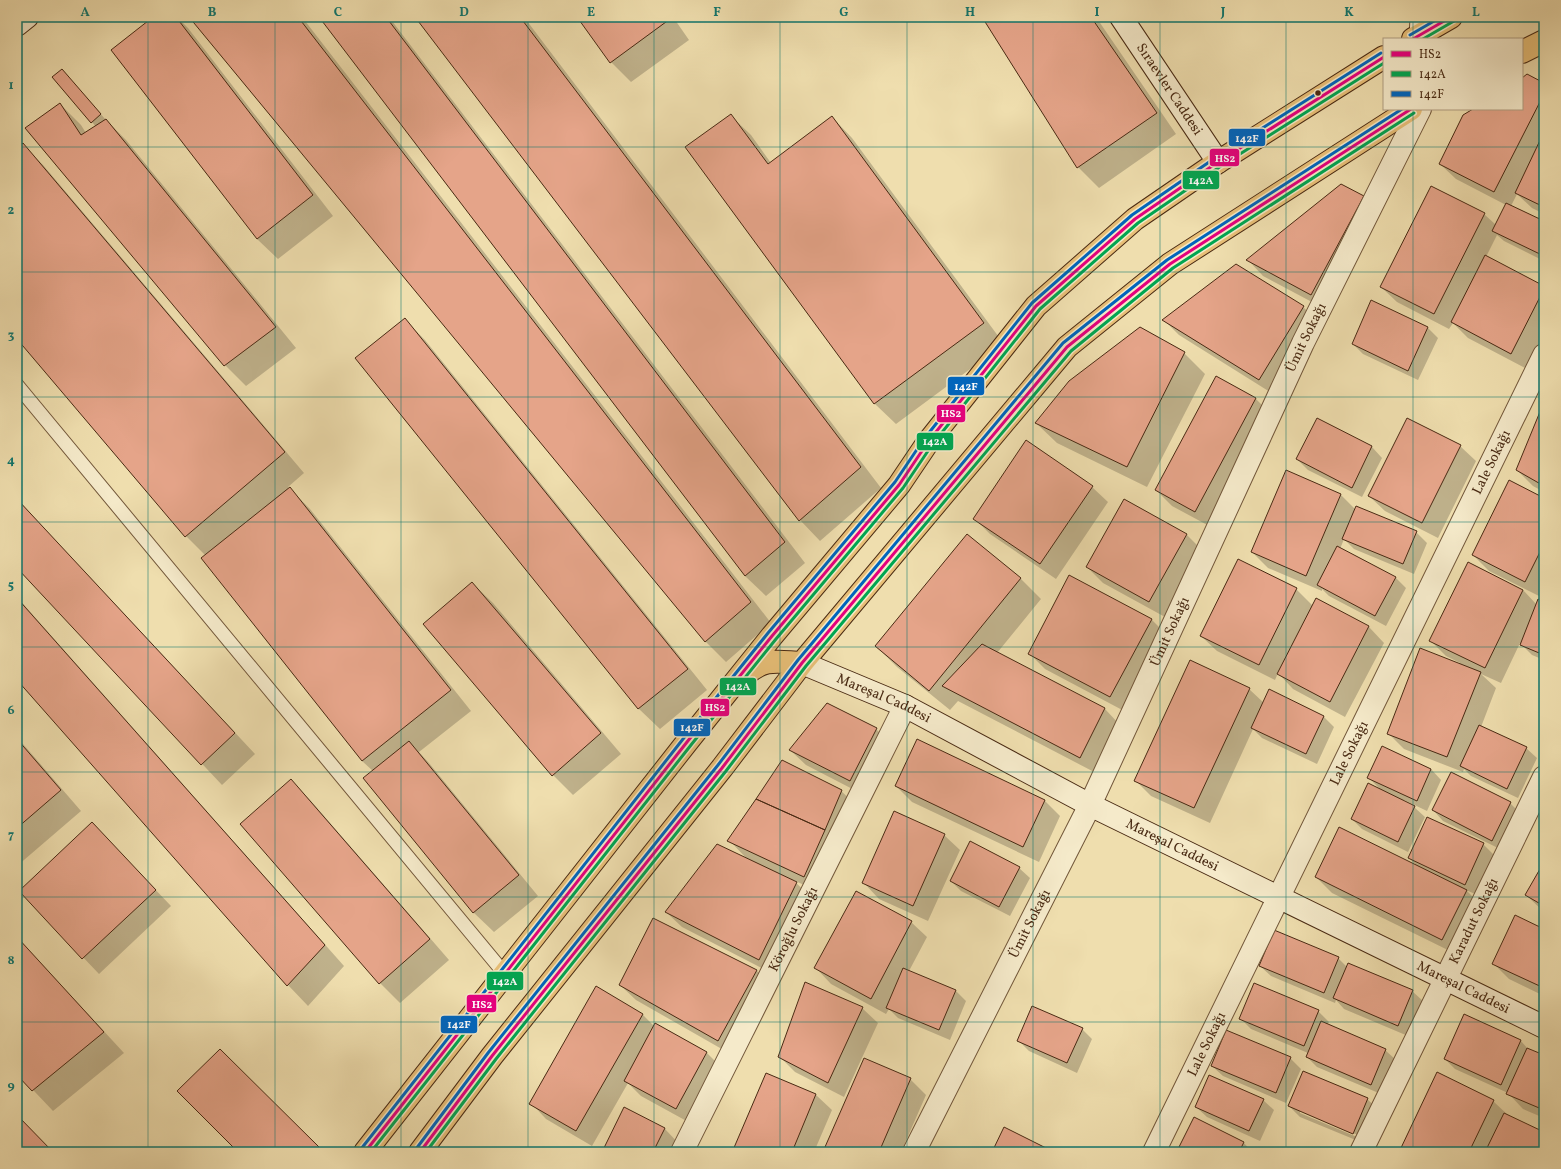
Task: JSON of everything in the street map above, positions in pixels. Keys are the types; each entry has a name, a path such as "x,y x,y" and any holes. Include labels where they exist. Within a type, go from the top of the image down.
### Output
{"main road":[{"path":"1415,31 1451,17"},
{"path":"1523,52 1544,41"},
{"path":"365,1152 733,685 899,485 928,442 1036,306 1135,218 1218,162 1383,58"},
{"path":"420,1152 492,1056 722,768 802,663 1067,347 1170,264 1409,110"},
{"path":"733,685 755,666 772,661 802,663"}],"street":[{"path":"17,25 27,17"},
{"name":"Sıraevler Caddesi","path":"1121,17 1218,162"},
{"name":"Ümit Sokağı","path":"914,1152 1090,805 1303,343 1420,110"},
{"name":"Lale Sokağı","path":"1154,1152 1544,355"},
{"name":"Mareşal Caddesi","path":"802,663 905,706 1090,805 1544,1027"},
{"name":"Köroğlu Sokağı","path":"682,1152 905,706"},
{"name":"Karadut Sokağı","path":"1361,1152 1544,777"}],"lane":[{"path":"17,385 505,974"}],"building":[{"path":"153,17 176,17 313,195 257,239 111,50"},
{"path":"189,17 298,17 751,602 705,642"},
{"path":"319,17 386,17 785,542 745,576"},
{"path":"415,17 520,17 861,467 799,521"},
{"path":"577,17 668,17 670,19 610,63"},
{"path":"982,17 1091,17 1157,113 1077,168"},
{"path":"62,69 101,114 91,123 52,77"},
{"path":"1527,74 1544,83 1544,94 1494,192 1439,164 1463,115 1471,110 1523,110 1523,77"},
{"path":"60,103 81,135 106,119 276,327 224,366 25,128"},
{"path":"731,114 768,164 832,116 984,323 874,404 685,147"},
{"path":"1544,132 1544,207 1515,193"},
{"path":"23,143 285,452 185,537 17,339 17,148"},
{"path":"1341,184 1364,196 1311,295 1246,260"},
{"path":"1431,186 1485,213 1434,314 1380,287"},
{"path":"1506,203 1544,221 1544,256 1492,231"},
{"path":"1485,255 1544,286 1544,289 1511,354 1451,322"},
{"path":"1236,264 1304,306 1259,380 1162,320"},
{"path":"1371,300 1428,327 1408,371 1352,344"},
{"path":"405,318 688,669 638,709 355,358"},
{"path":"1140,327 1185,352 1127,467 1035,423 1069,381"},
{"path":"1216,376 1256,398 1195,512 1155,490"},
{"path":"1544,402 1544,486 1516,470"},
{"path":"1317,418 1372,446 1352,488 1296,459"},
{"path":"1407,418 1461,445 1422,523 1368,496"},
{"path":"1026,440 1093,486 1040,564 973,519"},
{"path":"1286,470 1341,494 1306,576 1251,552"},
{"path":"1509,480 1544,498 1544,544 1525,582 1472,555"},
{"path":"290,487 451,690 362,761 201,558"},
{"path":"17,499 235,733 201,765 17,568"},
{"path":"1124,499 1187,534 1149,602 1086,567"},
{"path":"1356,506 1417,531 1403,564 1342,539"},
{"path":"967,534 1021,578 929,691 875,646"},
{"path":"1337,546 1396,577 1375,616 1317,585"},
{"path":"1238,559 1297,588 1259,665 1200,636"},
{"path":"1468,562 1523,590 1485,668 1429,641"},
{"path":"1069,575 1152,619 1110,697 1028,654"},
{"path":"472,582 601,733 552,776 423,624"},
{"path":"17,598 325,945 287,986 17,680"},
{"path":"1316,598 1369,626 1330,702 1277,674"},
{"path":"1538,599 1544,602 1544,655 1520,645"},
{"path":"982,644 1105,708 1080,758 942,686"},
{"path":"1420,648 1481,672 1447,757 1387,734"},
{"path":"1190,660 1250,688 1194,808 1134,781"},
{"path":"1269,689 1324,716 1306,754 1251,728"},
{"path":"827,703 877,728 850,781 789,750"},
{"path":"1479,725 1527,747 1507,789 1460,766"},
{"path":"17,739 61,790 17,828"},
{"path":"917,739 1045,800 1023,847 895,786"},
{"path":"409,741 519,875 473,913 363,778"},
{"path":"1382,746 1431,769 1417,801 1367,778"},
{"path":"782,760 842,790 825,830 756,799"},
{"path":"1451,772 1511,802 1492,841 1432,810"},
{"path":"291,779 430,939 379,984 240,824"},
{"path":"1368,783 1415,806 1398,842 1351,819"},
{"path":"756,799 825,830 804,877 727,841"},
{"path":"894,811 945,834 913,906 862,883"},
{"path":"1427,817 1484,843 1465,885 1408,858"},
{"path":"92,822 156,890 82,959 19,891"},
{"path":"1339,827 1467,890 1442,940 1315,877"},
{"path":"970,841 1020,867 999,907 950,881"},
{"path":"717,844 797,882 759,960 665,912"},
{"path":"1544,862 1544,906 1525,895"},
{"path":"856,891 912,921 871,999 814,968"},
{"path":"1515,915 1544,929 1544,988 1492,964"},
{"path":"653,918 757,970 718,1041 619,985"},
{"path":"1274,930 1339,957 1324,993 1259,966"},
{"path":"17,937 104,1032 32,1091 17,1075"},
{"path":"1348,963 1413,990 1398,1026 1333,998"},
{"path":"903,968 956,990 939,1030 886,1008"},
{"path":"805,982 863,1007 828,1083 778,1057"},
{"path":"1254,983 1319,1010 1304,1046 1239,1019"},
{"path":"596,986 643,1014 576,1131 529,1104"},
{"path":"1032,1006 1083,1028 1067,1063 1017,1041"},
{"path":"1464,1014 1521,1040 1501,1085 1444,1059"},
{"path":"1321,1021 1386,1049 1371,1085 1306,1057"},
{"path":"655,1023 707,1052 676,1109 624,1081"},
{"path":"1226,1030 1291,1057 1276,1093 1211,1066"},
{"path":"1527,1048 1544,1055 1544,1110 1506,1094"},
{"path":"220,1049 319,1147 314,1152 238,1152 177,1091"},
{"path":"864,1058 911,1078 879,1152 838,1152 825,1147"},
{"path":"1303,1071 1368,1098 1353,1134 1288,1106"},
{"path":"1437,1072 1494,1100 1469,1152 1405,1152 1400,1150"},
{"path":"766,1073 816,1094 792,1152 737,1152 733,1150"},
{"path":"1209,1075 1264,1099 1249,1131 1195,1107"},
{"path":"624,1107 665,1128 653,1152 602,1152"},
{"path":"1504,1113 1544,1132 1544,1152 1485,1152"},
{"path":"17,1115 53,1152 17,1152"},
{"path":"1194,1117 1244,1142 1239,1152 1189,1152 1179,1147"},
{"path":"1004,1127 1054,1152 992,1152"}],"transit line":[{"name":"142F","path":"1410,35 1441,17"},
{"name":"HS2","path":"1415,38 1451,17"},
{"name":"142A","path":"1425,38 1454,21"},
{"name":"142F","path":"361,1149 683,739 768,633 895,482 924,439 1032,303 1132,215 1215,158 1381,53"},
{"name":"HS2","path":"365,1152 687,742 772,636 899,485 928,442 1036,306 1135,219 1218,162 1383,58"},
{"name":"142A","path":"371,1152 691,745 776,639 903,488 932,445 1040,309 1138,223 1221,166 1383,64"},
{"name":"142F","path":"416,1149 488,1053 718,765 798,660 1063,343 1167,260 1400,110"},
{"name":"HS2","path":"420,1152 492,1056 722,768 802,663 1067,347 1170,264 1409,110"},
{"name":"142A","path":"426,1152 496,1059 726,771 806,666 1071,351 1173,268 1414,113"}]}
